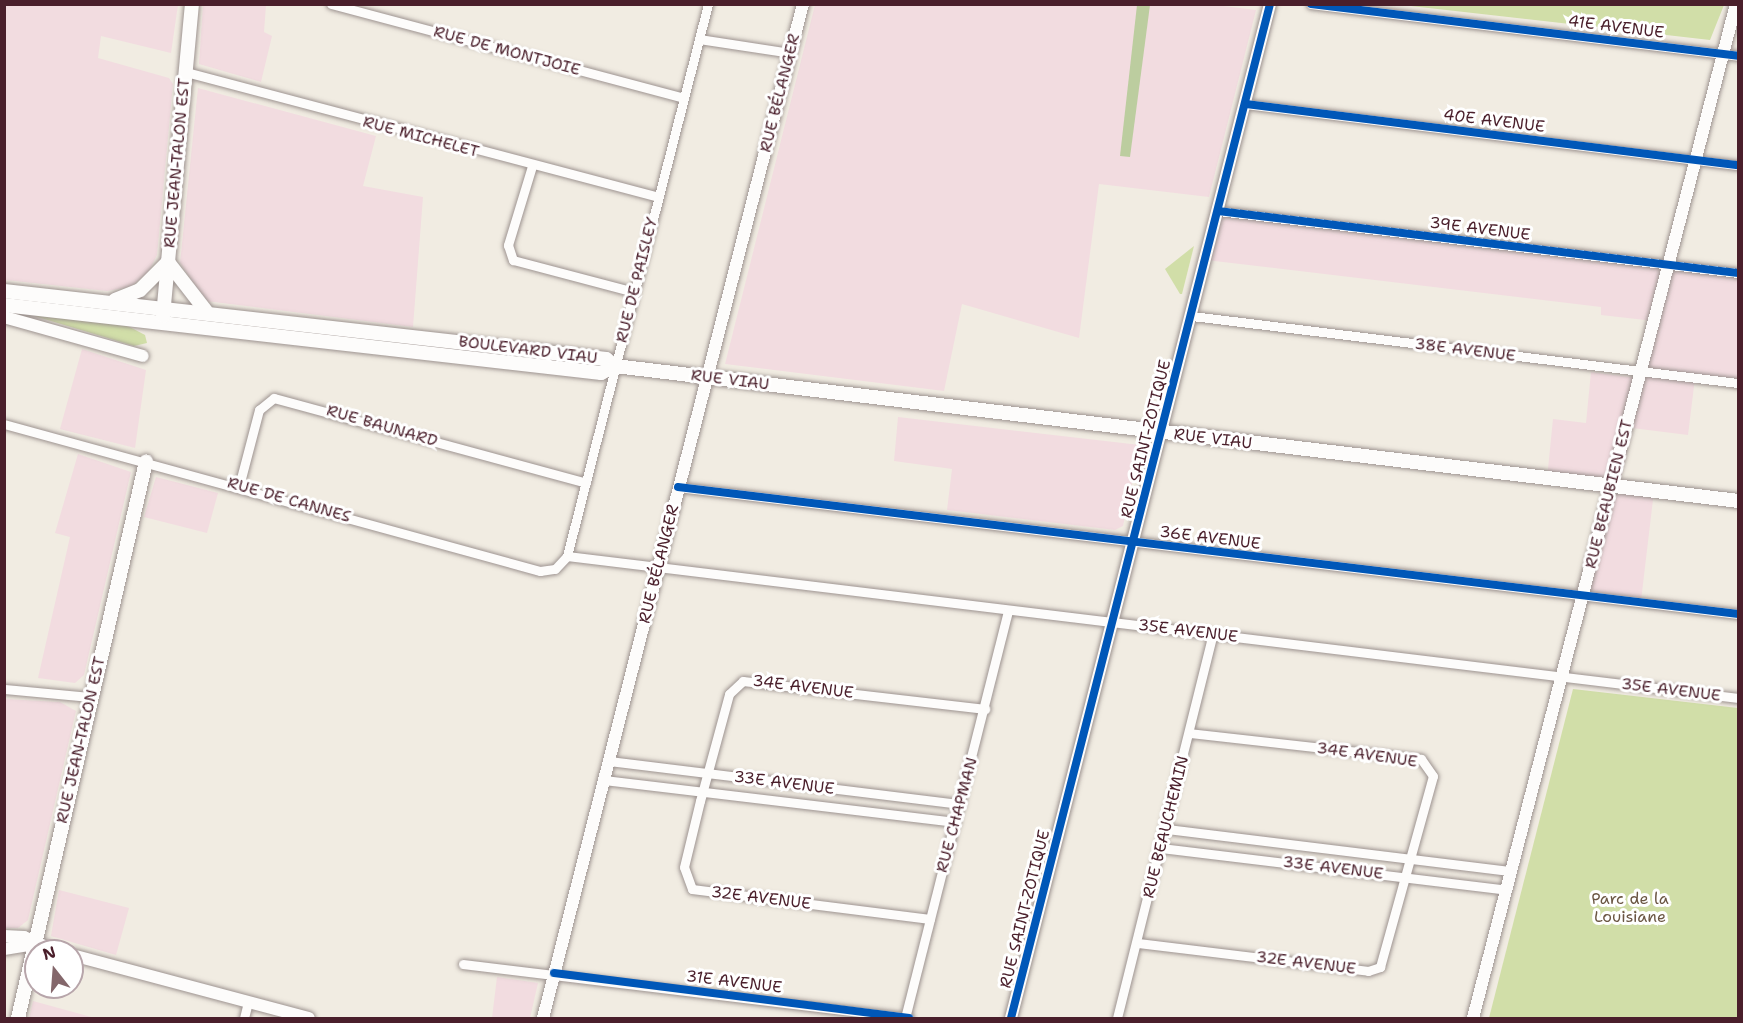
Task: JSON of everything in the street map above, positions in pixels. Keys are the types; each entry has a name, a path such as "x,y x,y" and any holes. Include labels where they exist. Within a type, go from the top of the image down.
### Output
{"main road":[{"name":"RUE JEAN-TALON EST","path":"164,313 192,4"},
{"path":"113,301 140,290 168,262 206,311"},
{"name":"BOULEVARD VIAU","path":"4,291 113,301 164,313 206,311 606,359 615,366 601,373 164,313 4,305"},
{"name":"RUE VIAU","path":"615,366 1738,501"},
{"name":"RUE JEAN-TALON EST","path":"36,939 146,462"},
{"name":"RUE JEAN-TALON EST","path":"18,1018 24,992"}],"street":[{"name":"RUE DE MONTJOIE","path":"331,4 684,98"},
{"name":"RUE DE PAISLEY","path":"567,556 708,4"},
{"name":"RUE BÉLANGER","path":"543,1018 803,4"},
{"name":"RUE SAINT-ZOTIQUE","path":"1011,1018 1270,4"},
{"name":"41E AVENUE","path":"1311,4 1738,56"},
{"name":"RUE BEAUBIEN EST","path":"1473,1018 1736,4"},
{"path":"699,39 790,53"},
{"name":"RUE MICHELET","path":"186,72 532,166 658,197"},
{"name":"40E AVENUE","path":"1246,104 1738,165"},
{"path":"532,166 508,245 513,260 634,292"},
{"name":"39E AVENUE","path":"1218,211 1738,273"},
{"path":"26,324 23,311 33,306"},
{"name":"38E AVENUE","path":"1192,316 1738,382"},
{"path":"4,317 143,356"},
{"name":"RUE BAUNARD","path":"239,486 259,410 273,398 586,483"},
{"name":"RUE DE CANNES","path":"4,424 239,486 544,572 567,556"},
{"name":"36E AVENUE","path":"678,487 1738,614"},
{"name":"35E AVENUE","path":"567,556 1008,612 1214,634 1738,698"},
{"name":"RUE CHAPMAN","path":"907,1018 1008,612"},
{"name":"RUE BEAUCHEMIN","path":"1117,1018 1167,829 1214,634"},
{"name":"34E AVENUE","path":"702,792 729,694 743,681 985,709"},
{"path":"4,689 91,697"},
{"name":"34E AVENUE","path":"1190,733 1420,759 1433,776 1406,877"},
{"name":"33E AVENUE","path":"609,762 960,804"},
{"name":"33E AVENUE","path":"604,780 956,822"},
{"name":"32E AVENUE","path":"702,792 684,867 692,889 930,919"},
{"name":"33E AVENUE","path":"1167,829 1510,871"},
{"name":"33E AVENUE","path":"1161,848 1506,890"},
{"name":"32E AVENUE","path":"1138,943 1368,971 1380,967 1387,956 1406,877"},
{"path":"4,936 27,939"},
{"path":"4,949 24,946"},
{"path":"84,959 309,1018"},
{"name":"31E AVENUE","path":"463,964 554,973 907,1018"},
{"path":"244,1018 248,1002"}],"shaded area":[{"path":"1207,4 1256,10 1209,197 1099,184 1079,338 962,304 944,391 725,364 815,5"},
{"path":"4,5 178,5 171,53 101,36 98,58 169,78 173,84 157,255 148,273 130,287 107,291 6,280"},
{"path":"203,5 266,5 264,32 272,36 261,82 199,64"},
{"path":"198,88 376,136 363,186 423,197 413,327 206,301 180,263"},
{"path":"1218,211 1738,273 1738,383 1695,378 1688,435 1632,428 1619,487 1654,491 1641,601 1587,592 1605,488 1547,479 1553,419 1586,423 1591,372 1637,378 1654,321 1601,315 1601,307 1206,260"},
{"path":"82,349 146,370 135,448 60,429"},
{"path":"898,417 1140,445 1123,526 1115,530 947,510 952,469 894,461"},
{"path":"78,454 131,472 84,675 75,683 38,678 70,537 55,533"},
{"path":"156,477 218,493 207,533 144,517"},
{"path":"5,699 60,702 76,711 28,920 18,928 5,928"},
{"path":"59,890 129,908 116,955 84,946 84,939 61,939 51,936"},
{"path":"497,977 538,983 530,1018 492,1018"},
{"path":"33,1001 95,1018 29,1018"}],"green space":[{"path":"1137,5 1150,5 1130,157 1120,156"},
{"path":"1402,5 1724,5 1710,40"},
{"path":"1194,246 1182,294 1180,294 1165,269"},
{"path":"31,315 126,325 145,335 147,343 134,346"},
{"name":"Parc de la Louisiane","path":"1573,689 1738,708 1738,1018 1489,1018"}],"cycle path":[{"path":"1011,1018 1270,4"},
{"path":"1311,4 1738,56"},
{"path":"1246,104 1738,165"},
{"path":"1218,211 1738,273"},
{"path":"678,487 1738,614"},
{"path":"554,973 909,1018"}]}
